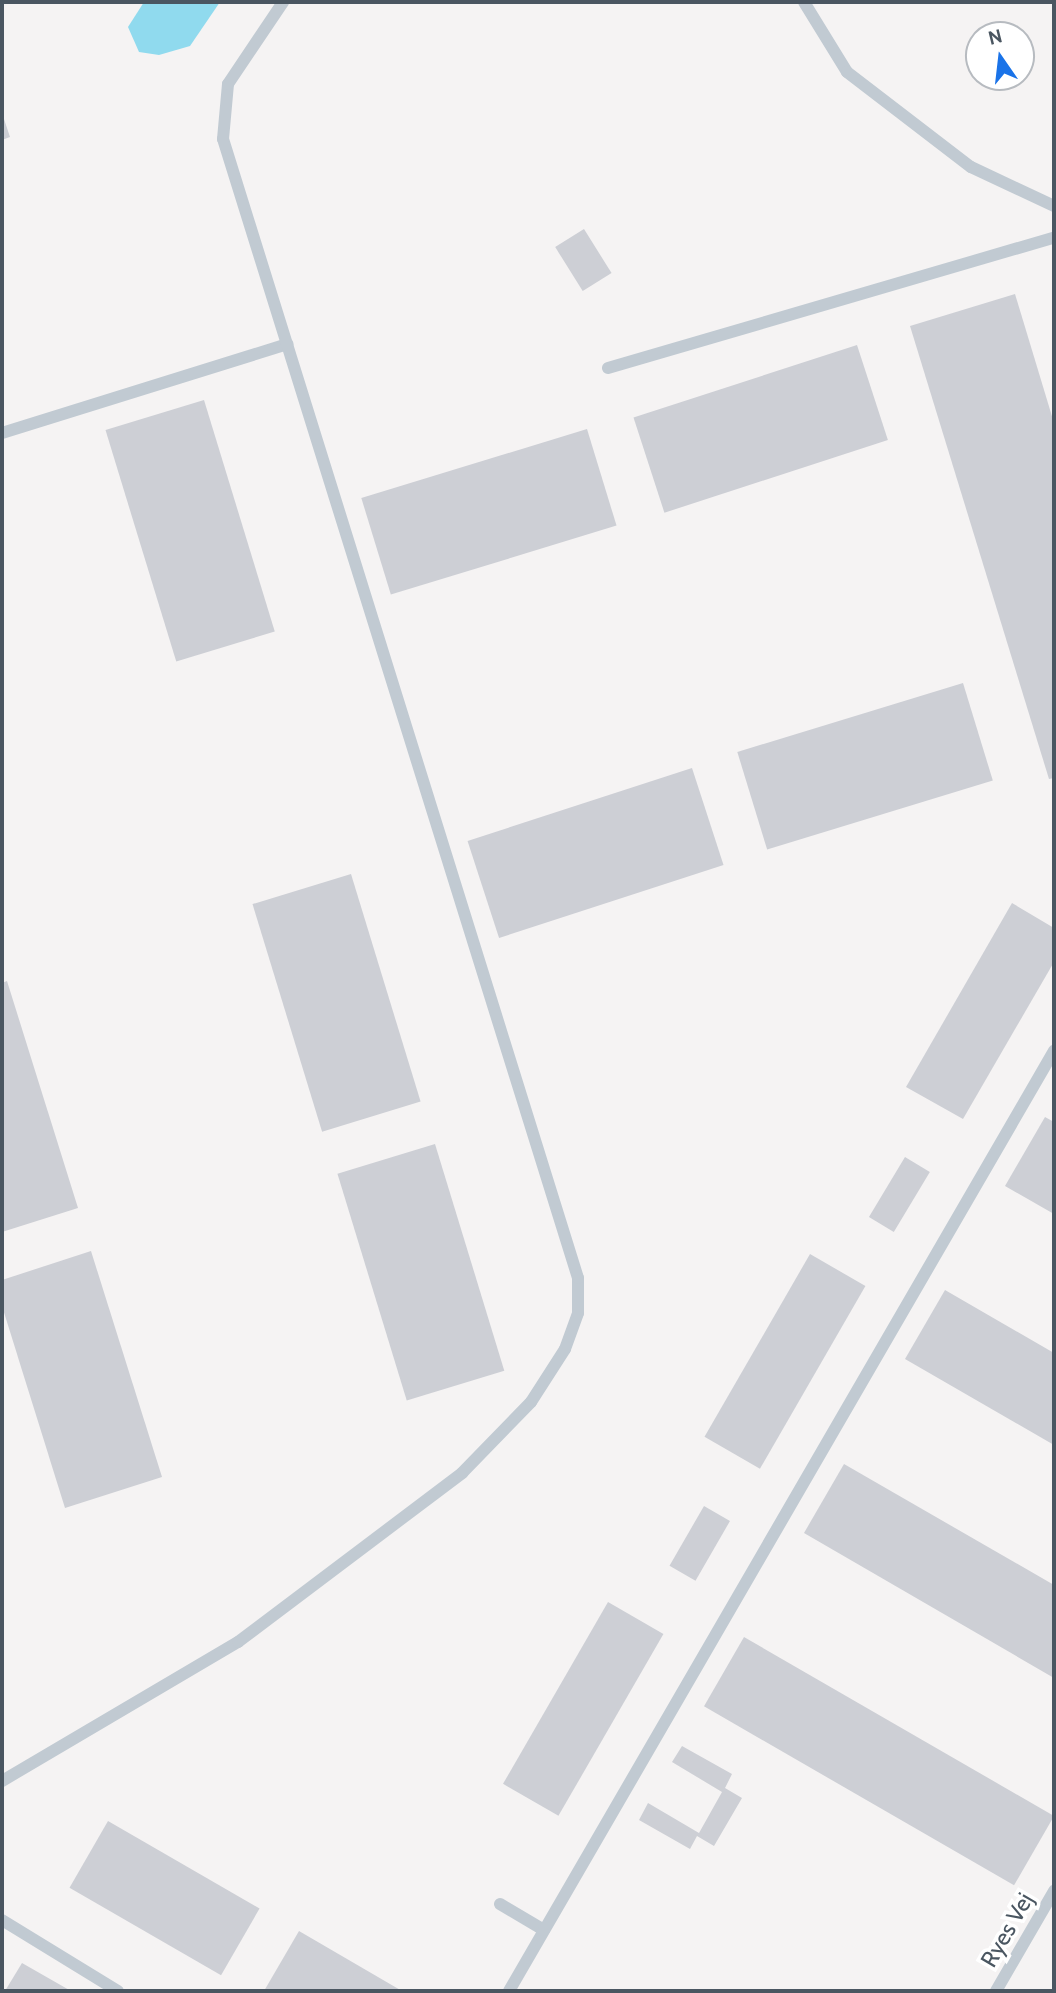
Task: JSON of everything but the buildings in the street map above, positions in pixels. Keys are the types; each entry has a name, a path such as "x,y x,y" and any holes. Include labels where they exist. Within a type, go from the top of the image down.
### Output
{"lane":[{"path":"2,1781 237,1642 462,1473 531,1402 565,1349 578,1313 578,1279 223,139 222,110 241,61 284,2"},
{"path":"804,2 847,72 971,167 1054,206"},
{"path":"608,368 1054,238"},
{"path":"2,433 287,344"},
{"path":"509,1991 1054,1051"},
{"name":"Ryes Vej","path":"996,1991 1054,1891"},
{"path":"500,1905 544,1930"},
{"path":"2,1920 118,1991"}],"water":[{"path":"144,2 220,2 190,46 159,55 139,52 128,27"}]}
